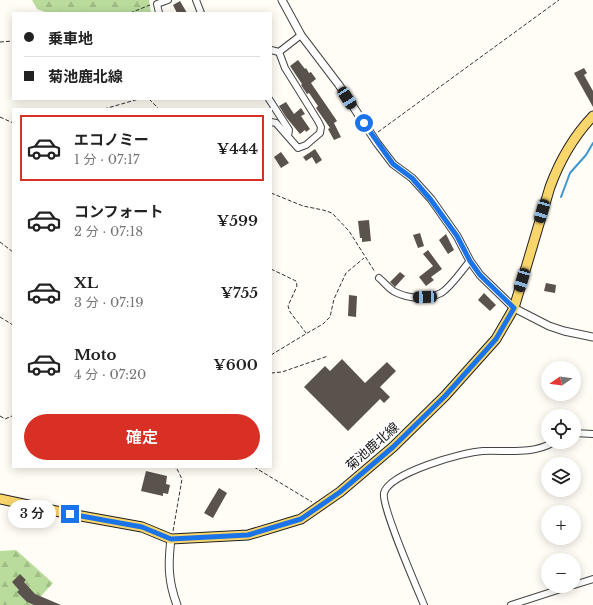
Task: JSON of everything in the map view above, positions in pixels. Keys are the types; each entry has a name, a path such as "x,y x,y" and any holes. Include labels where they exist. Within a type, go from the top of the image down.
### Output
{"main road":[{"name":"菊池鹿北線","path":"0,499 142,527 171,539 248,535 301,519 340,492 393,447 445,396 496,339 514,308 556,169 578,132 593,116"}],"street":[{"path":"159,12 157,4 168,0"},
{"path":"196,0 201,12"},
{"path":"282,0 301,35 339,85 372,135 393,164 412,178 431,200 457,236 470,261 480,275 514,308 549,326 564,331 593,337"},
{"path":"279,52 301,35"},
{"path":"272,50 279,52"},
{"path":"272,122 276,123 298,148 306,145 314,139 320,133 321,127 285,68 279,52"},
{"path":"270,100 290,130 288,136"},
{"path":"379,278 394,292 413,298 425,297 441,293 453,282 470,261"},
{"path":"581,433 593,434"},
{"path":"424,605 390,519 384,492 407,473 431,464 479,451 527,451 541,448"},
{"path":"171,539 168,560 171,588 177,605"},
{"path":"581,582 593,578"},
{"path":"511,605 548,593"}],"path":[{"path":"372,135 558,0"},
{"path":"132,12 152,4 157,4"},
{"path":"0,42 12,42"},
{"path":"108,108 136,100"},
{"path":"150,100 158,108"},
{"path":"0,117 12,123"},
{"path":"272,193 303,206 332,213 358,244 365,258 379,278"},
{"path":"0,242 12,251"},
{"path":"272,354 323,324 330,317 334,299 346,273 365,258"},
{"path":"272,269 296,281 297,286 288,306 290,312 306,333"},
{"path":"0,317 12,324"},
{"path":"272,373 282,372 328,356"},
{"path":"0,416 5,419 12,416"},
{"path":"171,539 182,480 176,468"},
{"path":"256,468 312,502 317,508"}],"green space":[{"path":"32,0 149,0 151,12 45,12 37,9"},
{"path":"16,550 53,583 33,605 0,605 0,551"}],"building":[{"path":"180,1 186,12 176,12 173,5"},
{"path":"298,60 316,79 311,83 337,121 334,123 341,137 334,140 328,129 330,128 316,108 318,106 309,93 307,94 290,66"},
{"path":"584,68 587,73 584,75 593,91 593,107 574,73"},
{"path":"286,102 294,114 301,108 305,114 301,116 310,129 306,132 305,130 300,134 279,106"},
{"path":"315,149 322,160 316,164 312,157 306,161 303,157"},
{"path":"281,152 289,163 281,168 274,157"},
{"path":"369,220 371,241 362,242 362,238 360,238 358,221"},
{"path":"420,233 424,246 418,248 413,235"},
{"path":"446,234 454,250 448,254 439,240"},
{"path":"428,250 442,269 431,277 434,280 426,286 419,277 433,266 423,254"},
{"path":"400,272 405,276 395,287 390,282"},
{"path":"546,283 556,285 555,293 544,291"},
{"path":"484,293 496,305 490,311 478,300"},
{"path":"349,295 357,296 356,317 348,316"},
{"path":"342,359 365,383 387,362 396,371 380,387 390,397 384,403 380,399 348,431 304,387 325,366 330,371"},
{"path":"146,471 167,476 166,484 170,485 168,494 163,493 163,496 141,491"},
{"path":"219,488 227,493 213,518 204,513"},
{"path":"20,574 26,580 24,582 35,594 61,605 34,605 27,602 17,592 19,590 12,582"}],"waterway":[{"path":"561,197 570,173 586,155 593,143"}],"route":[{"path":"70,514 142,527 171,539 248,535 301,519 340,492 393,447 445,396 496,339 514,308 480,275 470,261 457,236 431,200 412,178 393,164 364,123"}]}
